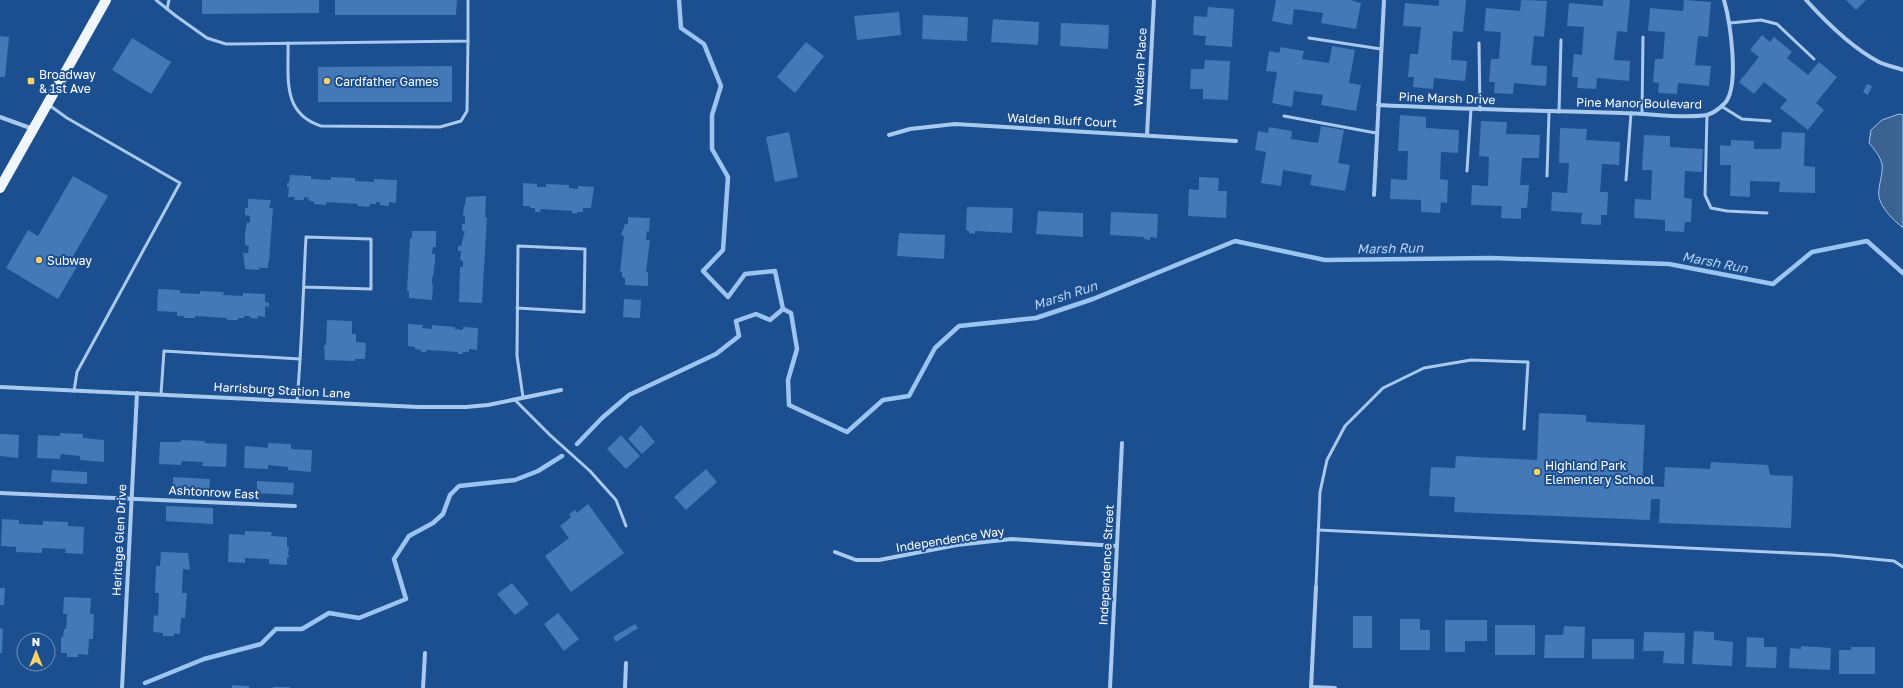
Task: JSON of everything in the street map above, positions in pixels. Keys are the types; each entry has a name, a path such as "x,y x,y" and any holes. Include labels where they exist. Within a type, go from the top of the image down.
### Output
{"main road":[{"path":"0,188 106,0"}],"street":[{"name":"Walden Place","path":"1147,135 1154,0"},
{"path":"1374,195 1384,0"},
{"name":"Pine Manor Boulevard","path":"1516,111 1642,113 1690,116 1714,113 1730,93 1733,82 1730,23 1724,0"},
{"path":"1806,0 1825,20 1861,49 1880,62 1903,70"},
{"name":"Pine Marsh Drive","path":"1378,105 1516,111"},
{"path":"0,117 33,129"},
{"name":"Walden Bluff Court","path":"889,135 910,129 955,124 1236,141"},
{"name":"Harrisburg Station Lane","path":"0,387 446,407 488,404 561,390"},
{"name":"Heritage Glen Drive","path":"122,688 137,394"},
{"name":"Independence Street","path":"1110,688 1122,444"},
{"name":"Ashtonrow East","path":"0,493 295,506"},
{"name":"Independence Way","path":"836,552 856,560 879,560 957,545 1012,539 1116,546"},
{"path":"1316,587 1311,688 1335,688"},
{"path":"423,688 425,653"},
{"path":"625,688 626,663"}],"lane":[{"path":"156,0 207,38 226,44 468,41"},
{"path":"167,8 169,0"},
{"path":"288,43 291,100 298,113 308,122 321,126 440,127 461,121 467,111 468,0"},
{"path":"1730,23 1761,20 1778,24 1814,58"},
{"path":"1642,113 1643,37"},
{"path":"1309,38 1381,49"},
{"path":"1559,112 1561,40"},
{"path":"1479,43 1480,110"},
{"path":"47,104 68,118 180,183 77,372 74,391"},
{"path":"1721,106 1742,119 1770,122"},
{"path":"1467,171 1471,109"},
{"path":"1547,176 1550,112"},
{"path":"1626,180 1631,113"},
{"path":"1707,115 1705,195 1711,208 1728,211 1768,213"},
{"path":"1284,116 1376,134"},
{"path":"297,401 306,237 371,239 371,289 304,287"},
{"path":"518,308 584,312 585,249 518,246 517,356 523,397"},
{"path":"160,394 164,351 300,359"},
{"path":"1316,587 1320,492 1327,460 1345,426 1383,388 1424,368 1463,361 1528,362 1524,428"},
{"path":"514,399 550,435 590,471 616,500 626,526"},
{"path":"1318,530 1832,555 1894,561 1903,567"}],"water":[{"path":"1899,114 1903,115 1903,228 1886,211 1880,201 1879,189 1882,164 1875,150 1869,143 1871,130 1882,120"}],"building":[{"path":"202,0 319,0 319,13 202,14"},
{"path":"335,0 457,0 456,15 335,15"},
{"path":"1276,0 1350,0 1361,3 1356,29 1321,23 1323,13 1294,9 1292,25 1272,21"},
{"path":"1439,0 1466,0 1463,32 1453,31 1451,60 1467,61 1465,81 1434,78 1433,89 1413,87 1414,77 1408,77 1410,54 1418,54 1421,27 1403,26 1405,3 1439,6"},
{"path":"1521,0 1547,1 1544,37 1534,36 1531,65 1547,66 1546,86 1514,83 1513,94 1494,93 1495,82 1489,82 1491,59 1499,59 1501,32 1484,31 1486,8 1520,11"},
{"path":"1603,0 1630,0 1627,32 1617,31 1614,60 1630,61 1629,81 1597,78 1596,89 1577,88 1578,77 1572,77 1574,54 1582,55 1584,27 1567,26 1569,3 1603,6"},
{"path":"1684,0 1711,2 1708,37 1698,36 1695,65 1711,66 1709,86 1678,83 1677,94 1658,93 1659,83 1653,82 1655,59 1663,59 1665,32 1648,31 1650,8 1683,11"},
{"path":"1846,0 1866,0 1856,10"},
{"path":"1208,7 1234,9 1232,47 1205,45 1206,36 1193,35 1194,16 1207,17"},
{"path":"899,12 901,35 857,40 854,16"},
{"path":"923,15 968,17 967,41 922,39"},
{"path":"993,19 1039,22 1038,45 991,42"},
{"path":"1061,23 1109,25 1108,49 1060,46"},
{"path":"1762,35 1770,42 1774,37 1792,52 1787,58 1808,75 1819,62 1837,77 1816,103 1824,110 1808,130 1780,108 1787,100 1764,82 1754,94 1739,82 1759,57 1750,50"},
{"path":"0,36 9,37 5,77 0,77"},
{"path":"132,38 171,62 151,94 112,70"},
{"path":"806,42 824,56 795,93 777,77"},
{"path":"1332,46 1355,50 1349,83 1361,85 1356,111 1321,105 1323,95 1294,91 1292,107 1272,103 1277,72 1266,71 1269,51 1279,53 1281,47 1304,51 1302,59 1329,63"},
{"path":"1205,60 1230,61 1228,100 1203,99 1203,89 1190,89 1191,69 1204,69"},
{"path":"452,66 452,102 318,102 318,67"},
{"path":"1867,84 1872,86 1868,95 1863,92"},
{"path":"1400,115 1426,117 1426,128 1459,130 1458,153 1441,152 1440,179 1448,180 1447,203 1441,202 1440,213 1421,212 1421,200 1390,199 1391,179 1407,180 1408,151 1398,151"},
{"path":"1481,121 1507,122 1506,134 1540,135 1539,158 1522,158 1520,185 1529,185 1527,208 1521,208 1521,219 1501,218 1502,206 1471,205 1472,185 1488,186 1489,157 1479,156"},
{"path":"1321,126 1344,130 1338,163 1350,165 1345,191 1310,185 1312,175 1283,170 1281,186 1261,183 1266,152 1255,150 1258,131 1268,133 1269,127 1292,131 1291,139 1318,143"},
{"path":"1560,128 1587,129 1586,140 1620,142 1619,165 1602,164 1600,192 1608,192 1607,215 1601,215 1601,225 1581,224 1582,213 1551,211 1552,192 1567,193 1569,163 1559,163"},
{"path":"789,132 798,177 775,182 766,137"},
{"path":"1782,132 1805,133 1804,166 1815,167 1815,193 1779,192 1780,182 1750,181 1750,197 1730,196 1731,165 1720,165 1720,145 1731,146 1731,140 1754,141 1754,149 1781,149"},
{"path":"1644,135 1670,136 1670,147 1703,149 1702,172 1685,171 1684,198 1692,199 1691,222 1685,222 1684,232 1665,231 1665,220 1634,218 1635,199 1651,200 1652,170 1642,170"},
{"path":"290,175 311,176 311,179 331,180 331,177 355,178 355,181 374,182 374,179 397,180 396,203 389,202 389,206 380,205 380,202 376,202 376,204 370,204 369,207 358,206 358,204 326,202 326,205 314,204 314,202 308,200 309,198 304,197 304,200 294,200 295,197 288,197 289,187 287,187 287,183 289,183"},
{"path":"73,176 108,196 72,258 79,263 58,299 6,268 28,230 38,236"},
{"path":"1199,177 1219,178 1218,191 1227,191 1226,218 1188,216 1189,189 1199,190"},
{"path":"523,183 537,184 537,187 546,187 546,184 569,185 569,188 578,189 578,186 594,187 591,208 583,208 583,212 577,212 577,214 572,213 572,211 541,209 540,212 535,212 535,208 523,206"},
{"path":"486,196 485,217 487,217 482,303 459,302 460,267 463,267 463,261 460,260 461,251 458,251 458,246 461,246 465,231 462,231 462,224 465,224 465,216 463,216 466,197"},
{"path":"248,199 271,200 269,208 273,208 268,268 259,268 259,270 245,269 243,253 248,253 249,246 245,245 245,233 247,222 250,223 250,216 245,215 245,208 248,208"},
{"path":"967,207 1013,208 1012,233 975,231 975,234 969,233 969,231 966,230"},
{"path":"1038,211 1083,213 1083,237 1036,234"},
{"path":"1111,212 1158,214 1157,238 1150,237 1150,240 1144,239 1144,237 1110,235"},
{"path":"628,217 650,218 649,232 647,231 646,240 650,240 646,272 648,272 648,286 625,285 625,278 622,277 622,272 620,272 624,236 621,235 625,224 628,224"},
{"path":"412,231 436,231 436,247 433,247 432,254 435,254 435,261 432,277 432,300 409,298 409,291 407,291 410,238 412,238"},
{"path":"899,233 945,235 944,259 897,256"},
{"path":"158,289 180,290 180,293 200,294 200,291 224,292 223,295 243,296 243,293 265,294 265,302 269,303 269,307 265,306 265,317 258,316 257,319 250,318 250,316 238,318 238,320 195,316 195,318 183,318 185,316 177,316 177,312 157,311"},
{"path":"624,299 641,300 640,318 623,317"},
{"path":"327,320 352,321 352,334 356,334 356,342 366,343 365,359 355,359 355,361 325,360 324,345 326,345"},
{"path":"408,324 423,325 422,328 432,329 432,325 455,327 455,329 463,330 463,327 478,328 477,350 469,349 469,352 463,352 463,354 458,354 458,352 426,350 426,352 421,352 421,350 415,349 415,347 408,346"},
{"name":"Highland Park Elementery School","path":"1539,413 1586,415 1586,422 1645,425 1642,486 1664,487 1665,467 1710,469 1711,462 1768,465 1770,475 1793,476 1791,528 1659,523 1660,499 1651,499 1650,520 1454,512 1455,497 1429,496 1431,467 1455,468 1456,456 1537,460"},
{"path":"641,425 655,442 642,454 628,439"},
{"path":"60,433 83,434 83,438 104,440 104,462 80,460 80,456 61,454 60,459 37,458 38,435 60,436"},
{"path":"0,434 19,435 18,458 0,456"},
{"path":"621,435 640,456 626,469 607,449"},
{"path":"181,440 227,444 226,467 202,466 203,462 182,461 181,465 159,464 160,442 181,442"},
{"path":"268,443 291,444 291,449 312,450 311,472 288,470 288,467 268,465 268,469 244,468 245,446 268,448"},
{"path":"706,469 717,482 686,510 674,497"},
{"path":"52,470 87,472 87,484 51,482"},
{"path":"173,477 210,479 209,491 173,489"},
{"path":"257,481 294,483 293,495 257,493"},
{"path":"588,504 624,553 571,592 545,556 569,538 560,526 571,517 569,514 575,510 577,513"},
{"path":"166,506 213,508 213,524 166,521"},
{"path":"2,519 19,520 19,524 43,525 43,521 68,522 68,526 84,527 83,554 65,553 66,549 42,548 42,553 16,552 16,547 1,546"},
{"path":"245,531 272,532 271,536 287,537 287,547 289,547 288,555 290,555 287,558 287,565 269,564 269,559 245,558 245,563 228,562 229,534 245,535"},
{"path":"161,552 188,553 190,570 183,569 182,593 187,593 185,618 181,618 180,634 174,633 174,636 163,636 163,633 153,632 154,615 158,616 159,593 155,593 156,566 160,566"},
{"path":"512,583 529,604 515,615 497,594"},
{"path":"0,588 5,588 4,605 0,605"},
{"path":"64,597 91,598 90,614 94,614 93,639 89,639 88,655 78,654 78,657 67,657 67,653 61,653 61,637 63,637 64,629 66,629 67,614 63,614"},
{"path":"558,613 579,639 564,651 544,624"},
{"path":"1353,616 1372,616 1372,648 1353,648"},
{"path":"1400,619 1420,619 1420,630 1430,630 1430,650 1400,650"},
{"path":"1445,620 1487,620 1487,641 1465,641 1465,652 1445,652"},
{"path":"635,624 638,628 616,642 613,637"},
{"path":"1495,625 1535,625 1535,655 1495,655"},
{"path":"1564,626 1585,627 1584,658 1544,658 1545,635 1563,635"},
{"path":"0,628 3,629 2,653 0,653"},
{"path":"1694,631 1714,632 1714,640 1733,642 1732,666 1692,664"},
{"path":"1644,632 1685,633 1684,664 1663,663 1664,651 1643,651"},
{"path":"1747,637 1764,638 1764,647 1777,647 1776,668 1746,667"},
{"path":"1592,639 1634,639 1634,659 1592,659"},
{"path":"1801,646 1831,648 1830,670 1789,668 1790,648 1801,649"},
{"path":"1851,647 1875,647 1875,674 1839,674 1839,650 1851,650"},
{"path":"232,685 249,686 249,688 232,688"},
{"path":"290,687 290,688 273,688"}],"waterway":[{"name":"Marsh Run","path":"679,0 681,28 704,44 721,86 712,115 712,149 728,177 723,250 703,271 728,297 745,274 775,271 783,309 791,313 797,349 788,380 789,405 847,432 883,400 909,396 935,348 959,326 1036,318 1093,299 1235,241 1325,260 1492,258 1669,264 1773,284 1812,252 1867,241 1903,273"},
{"path":"577,444 602,418 629,395 716,354 739,336 736,321 756,314 770,320 783,309"},
{"path":"145,683 204,659 261,644 276,629 302,629 329,613 359,618 406,599 394,559 409,536 433,523 443,514 450,495 459,486 515,480 538,471 562,456"}],"place":[{"name":"Broadway & 1st Ave","path":"31,81"},
{"name":"Cardfather Games","path":"327,81"},
{"name":"Subway","path":"39,260"},
{"name":"Highland Park Elementery School","path":"1537,472"}]}
